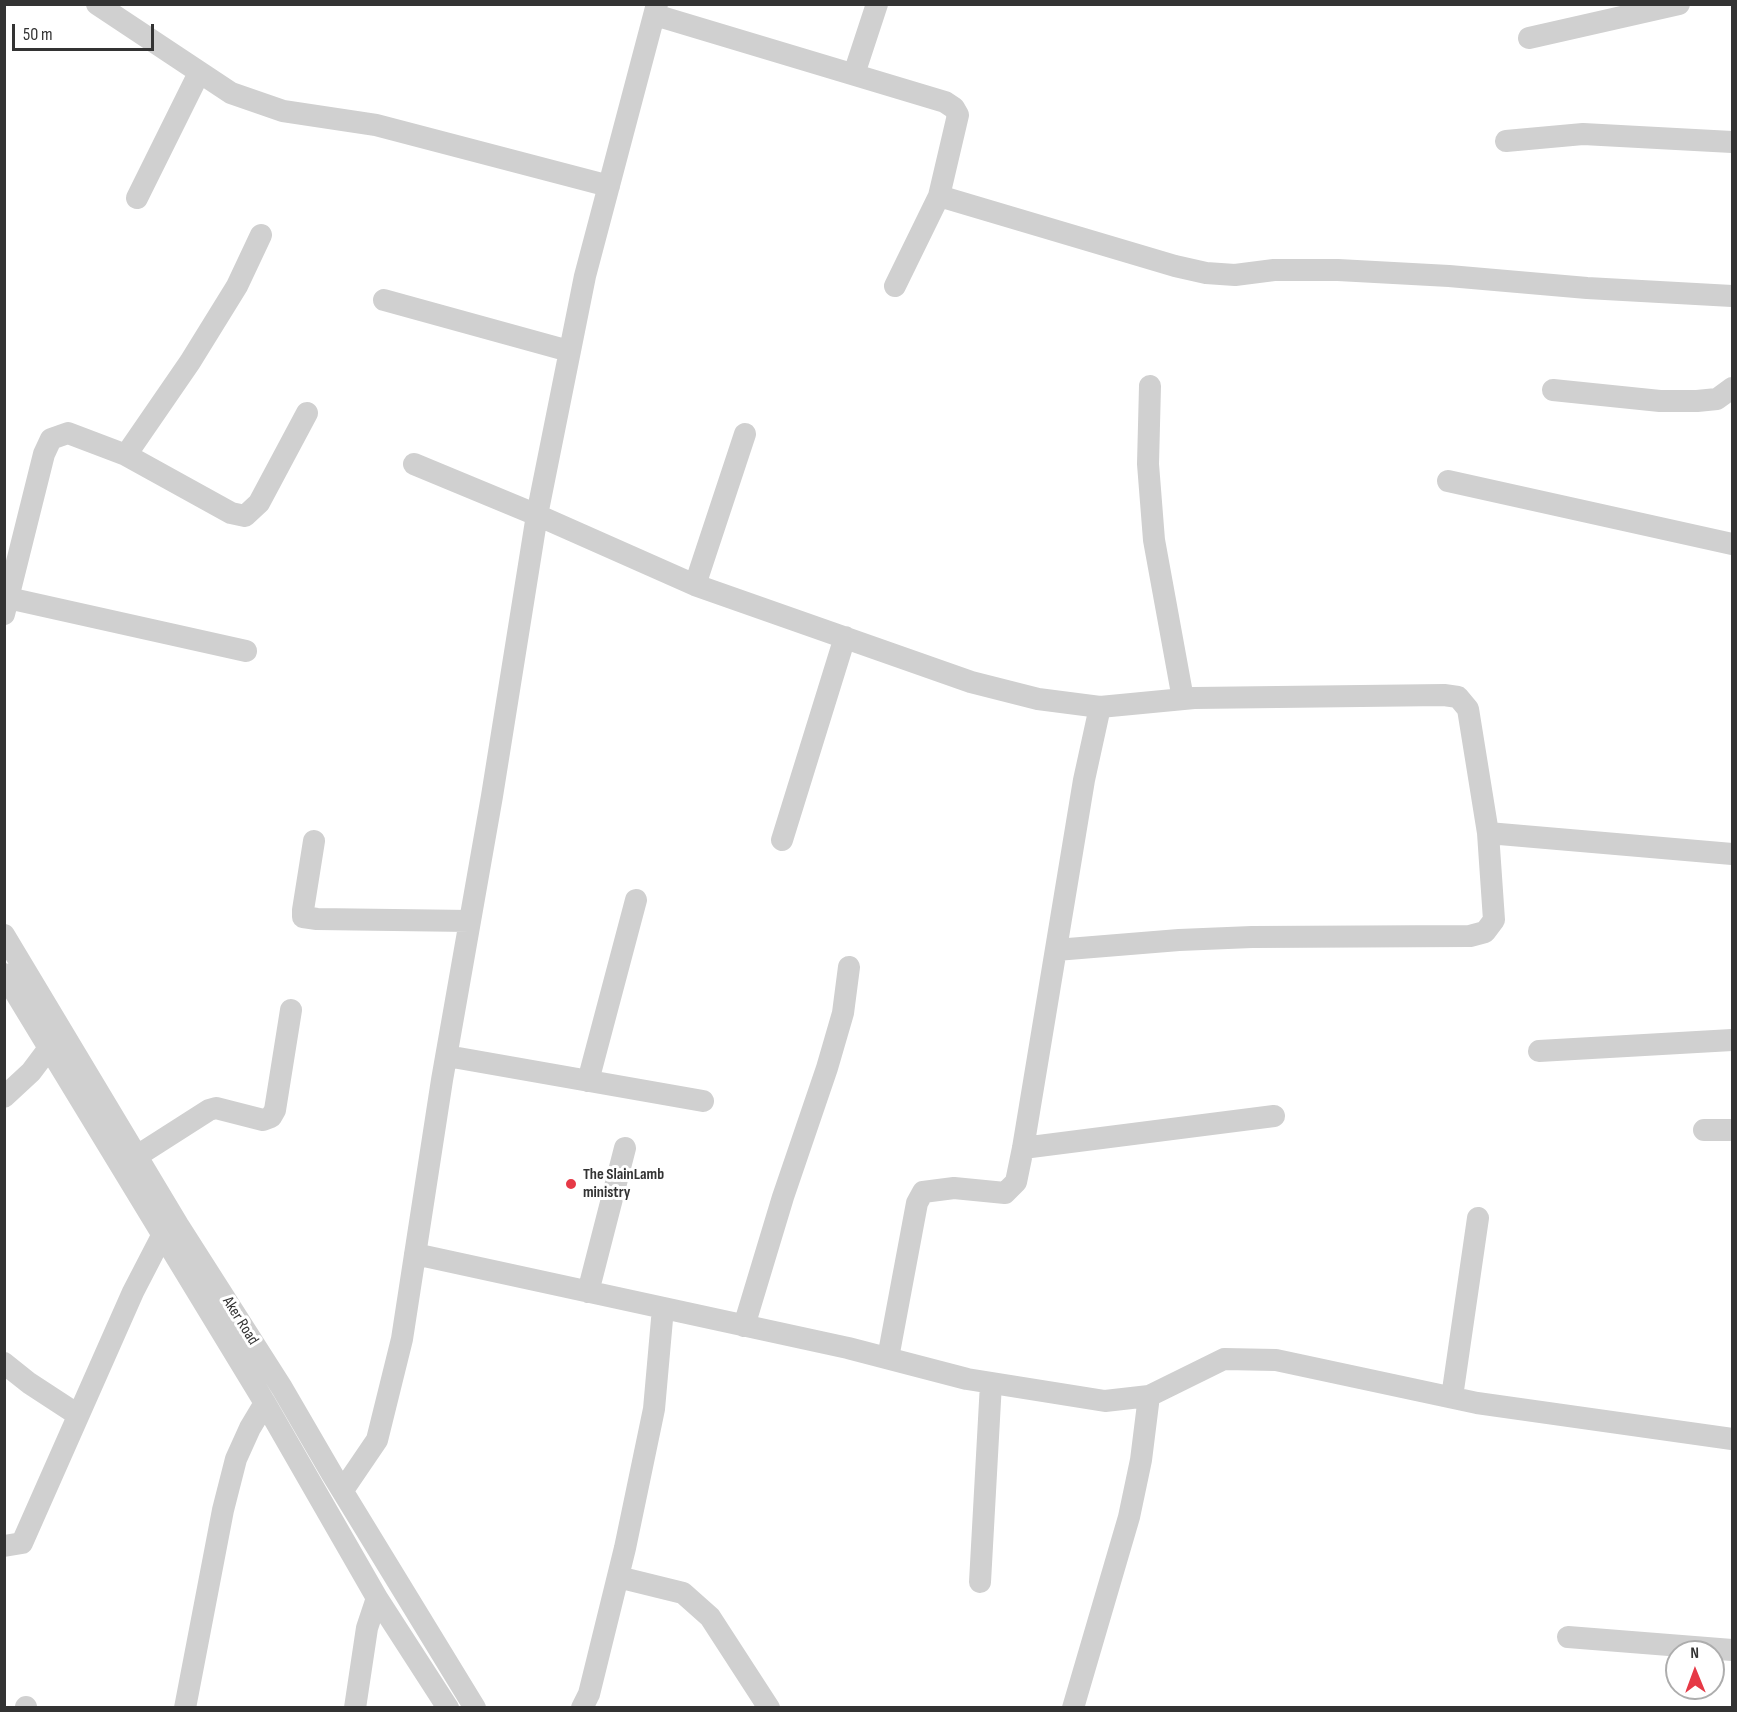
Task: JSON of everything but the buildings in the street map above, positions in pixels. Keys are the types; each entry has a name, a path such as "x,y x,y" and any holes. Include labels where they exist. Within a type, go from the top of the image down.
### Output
{"street":[{"path":"97,4 231,93 284,111 376,125 609,186"},
{"path":"854,74 877,4"},
{"path":"1529,38 1679,4"},
{"path":"343,1490 377,1440 402,1339 537,515 585,276 656,10 945,102 957,111 939,196 895,286"},
{"path":"137,198 199,73"},
{"path":"1506,141 1583,134 1732,142"},
{"path":"939,196 1175,266 1206,273 1235,275 1274,270 1349,271 1732,296"},
{"path":"126,455 190,362 237,286 261,235"},
{"path":"384,300 569,351"},
{"path":"1150,386 1148,464 1154,540 1183,699"},
{"path":"1553,390 1660,401 1697,402 1717,399 1732,388"},
{"path":"246,651 6,606 44,454 51,439 68,433 126,455 231,513 245,516 259,503 307,413"},
{"path":"694,585 745,435"},
{"path":"414,464 537,515 694,585 971,682 1038,699 1101,707 1183,699 1432,695 1458,697 1468,709 1488,833 1494,920 1485,932 1470,936 1252,936 1056,950"},
{"path":"1448,481 1732,544"},
{"path":"782,840 845,637"},
{"path":"888,1358 917,1203 922,1192 954,1188 1005,1193 1016,1182 1084,780 1101,707"},
{"path":"1488,833 1732,855"},
{"path":"314,841 303,916 317,919 470,921"},
{"path":"588,1081 636,900"},
{"name":"Aker Road","path":"4,935 112,1134 163,1234 327,1508 377,1598 448,1707"},
{"path":"744,1326 783,1197 827,1068 843,1013 849,968"},
{"name":"Aker Road","path":"4,974 49,1048 112,1134 137,1156 178,1225 282,1388 475,1707"},
{"path":"137,1156 209,1110 216,1108 262,1120 271,1118 275,1110 291,1010"},
{"path":"1539,1051 1732,1040"},
{"path":"4,1097 31,1072 49,1048"},
{"path":"447,1056 703,1101"},
{"path":"1023,1148 1274,1116"},
{"path":"1704,1130 1732,1130"},
{"path":"588,1292 625,1148"},
{"path":"1452,1397 1478,1218"},
{"path":"4,1546 22,1543 133,1292 163,1234"},
{"path":"415,1254 848,1348 967,1379 1105,1401 1149,1396 1224,1359 1276,1360 1477,1402 1732,1439"},
{"path":"582,1707 590,1694 654,1409 663,1308"},
{"path":"4,1364 78,1415"},
{"path":"980,1582 991,1383"},
{"path":"1073,1707 1129,1517 1141,1460 1149,1396"},
{"path":"185,1707 220,1522 236,1458 265,1403"},
{"path":"618,1576 683,1593 710,1617 769,1707"},
{"path":"355,1707 367,1628 377,1598"},
{"path":"1568,1637 1732,1650"}],"place":[{"name":"The SlainLamb ministry","path":"571,1184"}]}
